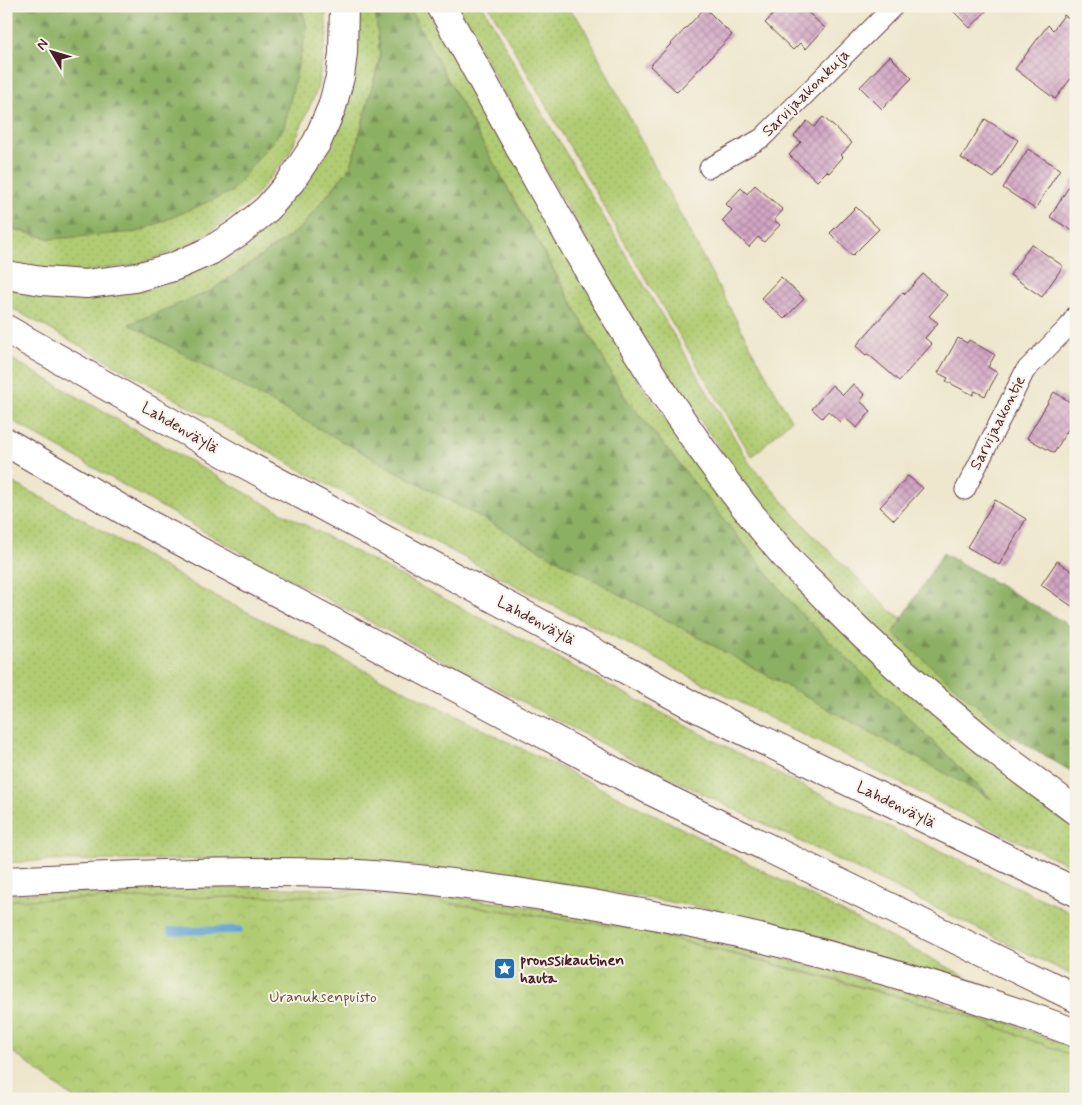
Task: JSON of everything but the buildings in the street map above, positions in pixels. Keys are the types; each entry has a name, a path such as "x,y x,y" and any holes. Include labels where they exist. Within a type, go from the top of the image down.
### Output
{"highway":[{"path":"6,275 42,281 86,284 134,278 172,267 210,251 239,232 267,209 291,182 317,142 332,107 340,77 343,53 344,6"},
{"path":"441,6 594,282 688,431 739,499 794,565 861,633 922,690 1006,759 1076,811"},
{"name":"Lahdenväylä","path":"6,329 228,455 699,709 1076,892"},
{"path":"6,442 137,518 651,791 1076,998"},
{"path":"6,881 142,873 256,872 336,873 446,881 676,919 816,952 955,992 1076,1033"}],"street":[{"name":"Sarvijaakonkuja","path":"709,168 762,138 894,6"},
{"name":"Sarvijaakontie","path":"965,490 1025,371 1069,326 1076,315"}],"green space":[{"path":"6,6 301,6 307,27 284,127 231,192 138,232 51,239 6,227"},
{"path":"301,6 325,6 327,34 317,90 289,154 252,200 217,227 184,248 135,265 81,272 23,266 6,261 6,227 51,239 307,27"},
{"path":"355,6 375,6 380,57 351,166 300,229 211,291 130,324 990,797 798,611 624,396 408,6 430,6 574,268 641,385 704,471 952,728 1076,827 1076,868 990,828 776,721 530,593 301,470 6,305 6,288 45,296 98,295 289,200"},
{"path":"375,6 408,6 624,396 798,611 992,799 129,324 211,291 300,229 351,166 380,58"},
{"path":"456,6 483,6 538,106 750,464 812,534 892,612 1019,689 1009,746 887,642 800,551 735,471 646,341 554,185"},
{"path":"489,6 567,6 582,24 638,135 791,420 752,457 637,264"},
{"path":"6,356 260,501 788,779 1076,915 1076,977 614,750 259,563 35,434 6,417"},
{"path":"6,479 86,521 201,589 677,826 978,983 934,976 706,908 536,879 340,858 39,861 6,863"},
{"path":"943,553 1076,629 1076,774 1012,736 893,633"},
{"path":"219,887 390,890 518,905 648,928 834,971 927,997 1017,1026 1076,1049 1076,1057 957,1012 635,929 388,895 6,900 6,894"},
{"name":"Uranuksenpuisto","path":"388,895 635,929 957,1012 1076,1057 1076,1099 75,1099 6,1047 6,900"}],"waterway":[{"path":"171,931 239,930"}],"place":[{"name":"pronssikautinen hauta","path":"504,969"}]}
